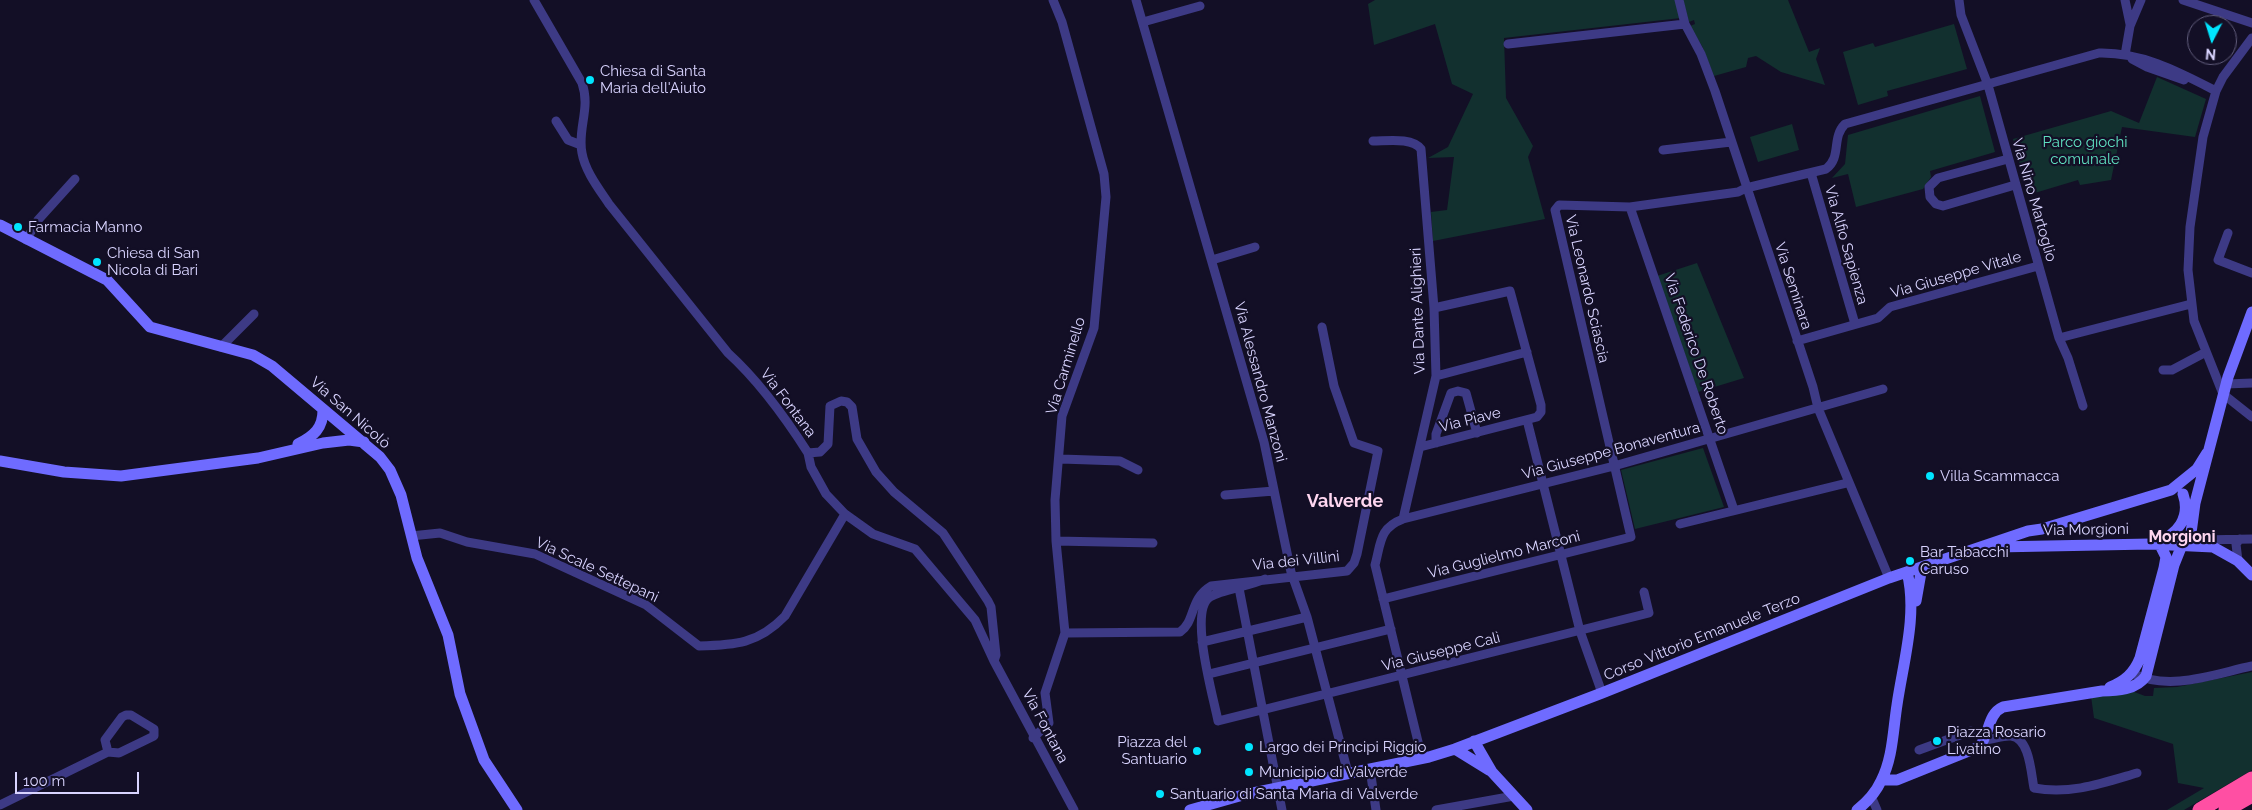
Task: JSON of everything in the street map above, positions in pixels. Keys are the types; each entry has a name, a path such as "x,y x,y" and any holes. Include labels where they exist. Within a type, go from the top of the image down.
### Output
{"highway":[{"path":"2200,810 2252,779"},
{"path":"2226,810 2252,794"}],"street":[{"name":"Via Fontana","path":"534,0 586,94 581,145 586,165 615,212 661,266 680,295 728,353 744,368 781,410 808,453 820,452 828,444 830,406 835,402 847,402 854,413 857,439 876,472 894,492 943,533 988,601 991,607 996,655 994,661 1074,810"},
{"name":"Via Carminello","path":"1034,738 1049,723 1045,692 1065,633 1056,541 1055,500 1060,459 1062,416 1094,328 1106,197 1104,174 1062,22 1052,0"},
{"name":"Via Alessandro Manzoni","path":"1136,0 1264,442 1294,577 1348,773"},
{"name":"Via Seminara","path":"1679,0 1685,24 1701,54 1731,142 1818,408 1847,483 1889,578"},
{"name":"Via Nino Martoglio","path":"1959,0 1961,16 1988,85 2059,338 2068,358 2083,406"},
{"path":"2124,0 2130,26"},
{"path":"2125,55 2130,26 2141,0"},
{"path":"2183,0 2252,23"},
{"path":"1143,22 1200,6"},
{"path":"1508,44 1685,24"},
{"path":"2252,38 2216,91 2203,137 2190,227 2188,270 2194,321 2206,352 2226,385 2252,417"},
{"path":"1988,85 2099,53 2152,60 2193,82 2216,91"},
{"name":"Via Leonardo Sciascia","path":"1631,537 1555,210 1559,205 1630,207 1738,192 1746,188 1811,173 1831,165 1836,153 1836,137 1845,124 1988,85"},
{"path":"556,121 568,140 581,145"},
{"name":"Via Dante Alighieri","path":"1373,141 1409,142 1418,145 1421,150 1434,308 1436,376 1403,519"},
{"path":"1663,150 1731,142"},
{"path":"2008,159 1938,178 1929,187 1930,197 1932,202 1942,206 2015,185"},
{"name":"Via Alfio Sapienza","path":"1811,173 1855,324"},
{"path":"26,240 38,220 75,179"},
{"name":"Via Federico De Roberto","path":"1630,207 1734,510"},
{"name":"Via San Nicolò","path":"0,225 107,280 150,327 253,355 272,366 380,456 396,482 423,576 448,635 464,707 490,771 517,810"},
{"path":"2228,233 2218,260 2252,273"},
{"path":"1212,260 1256,247"},
{"name":"Via Giuseppe Vitale","path":"1797,341 1878,318 1890,307 2038,266"},
{"path":"1434,308 1510,290 1542,405 1541,412 1537,417 1527,420 1580,631 1602,693"},
{"path":"2059,338 2191,304"},
{"path":"2102,691 2121,683 2132,673 2140,658 2166,557 2155,545 2175,532 2190,512 2226,385 2252,312"},
{"path":"221,347 254,314"},
{"name":"Via dei Villini","path":"1065,633 1180,632 1184,629 1202,591 1220,583 1347,571 1354,563 1378,451 1354,444 1334,386 1322,327"},
{"path":"1436,376 1527,352"},
{"path":"2163,370 2172,370 2206,352"},
{"path":"2214,368 2226,385"},
{"path":"2226,385 2252,384"},
{"name":"Via Giuseppe Bonaventura","path":"1403,519 1614,466 1883,389"},
{"path":"1436,443 1436,434 1450,393 1458,391 1466,393 1477,433"},
{"path":"312,437 320,427 323,410"},
{"name":"Via Piave","path":"1420,447 1527,420"},
{"path":"277,454 341,424"},
{"path":"0,461 64,472 121,476 277,454 323,443 349,440 364,442"},
{"path":"808,453 811,467 826,494 845,514 873,534 916,549 975,620 994,661"},
{"name":"Corso Vittorio Emanuele Terzo","path":"1190,810 1215,802 1422,758 1455,749 1602,693 1889,578 2028,531 2042,530 2171,490 2198,469 2207,454"},
{"path":"1060,459 1120,461 1138,470"},
{"path":"1680,524 1847,483"},
{"path":"2171,490 2183,494 2190,512 2191,533 2194,537 2213,547"},
{"path":"1225,495 1274,491"},
{"name":"Via Scale Settepani","path":"411,536 440,532 467,542 535,554 646,604 698,646 735,645 757,637 773,628 784,616 845,514"},
{"path":"1403,519 1387,527 1382,534 1375,565 1422,758"},
{"path":"2030,546 2030,536 2042,530"},
{"name":"Via Guglielmo Marconi","path":"1383,599 1631,537"},
{"path":"2238,561 2236,544 2240,539"},
{"path":"2201,540 2252,539"},
{"path":"1056,541 1153,543"},
{"path":"1882,780 1897,780 1979,747 1983,742 1994,714 2003,707 2128,688 2144,679 2174,565 2182,545"},
{"name":"Via Morgioni","path":"1979,549 2030,546 2182,545 2213,547 2238,561 2252,575"},
{"path":"1857,810 1871,796 1882,780 1890,753 1909,630 1922,567"},
{"path":"1908,572 1911,592 1909,630"},
{"path":"1265,579 1210,597 1203,605 1202,642 1209,674 1391,629"},
{"path":"1239,588 1282,810"},
{"name":"Via Giuseppe Calì","path":"1209,674 1218,721 1649,613 1644,592"},
{"path":"1202,642 1306,617"},
{"path":"2132,673 2144,679 2170,682 2252,666"},
{"path":"0,805 108,752 119,753 148,739 154,736 154,729 131,716 122,717 105,740 108,752"},
{"path":"1919,750 1970,730"},
{"path":"1983,742 2006,736 2014,736 2020,740 2025,747 2034,788 2082,789 2137,774"},
{"path":"1474,741 1492,772 1526,810"},
{"path":"1940,742 1947,759"},
{"path":"1455,749 1492,772"},
{"path":"1370,769 1376,810"},
{"path":"1436,810 1514,796"},
{"path":"1871,796 1877,810"}],"green space":[{"path":"1375,0 1675,0 1681,18 1504,38 1506,98 1533,146 1528,157 1545,219 1433,241 1431,212 1447,210 1454,157 1428,158 1448,147 1473,94 1452,84 1435,24 1374,45 1368,4"},
{"path":"1683,0 1788,0 1809,52 1820,48 1816,59 1825,85 1781,72 1756,56 1748,58 1746,67 1714,76 1702,46 1690,26 1695,24 1694,20 1689,22"},
{"path":"1954,24 1967,69 1887,91 1888,96 1858,105 1843,52 1873,43 1875,47"},
{"name":"Parco giochi comunale","path":"2157,77 2206,99 2195,137 2122,127 2111,180 2080,185 2078,180 2028,195 2013,139 2111,111 2139,123"},
{"path":"1980,96 1995,152 1930,171 1931,177 1923,189 1856,207 1848,174 1832,178 1845,164 1848,135"},
{"path":"1792,124 1799,150 1758,162 1750,137"},
{"path":"1697,263 1744,378 1698,392 1657,276"},
{"path":"1703,448 1724,507 1635,529 1621,470"},
{"path":"2252,672 2252,770 2184,810 2167,810 2204,788 2178,783 2173,744 2094,718 2091,696 2129,690 2145,696 2153,696 2154,688 2177,687"}],"place":[{"name":"Chiesa di Santa Maria dell'Aiuto","path":"590,80"},
{"name":"Farmacia Manno","path":"18,227"},
{"name":"Chiesa di San Nicola di Bari","path":"97,262"},
{"name":"Villa Scammacca","path":"1930,476"},
{"name":"Bar Tabacchi Caruso","path":"1910,561"},
{"name":"Piazza Rosario Livatino","path":"1937,741"},
{"name":"Largo dei Principi Riggio","path":"1249,747"},
{"name":"Piazza del Santuario","path":"1197,751"},
{"name":"Municipio di Valverde","path":"1249,772"},
{"name":"Santuario di Santa Maria di Valverde","path":"1160,794"}],"district":[{"name":"Valverde","path":"1345,502"},
{"name":"Morgioni","path":"2182,537"}]}
